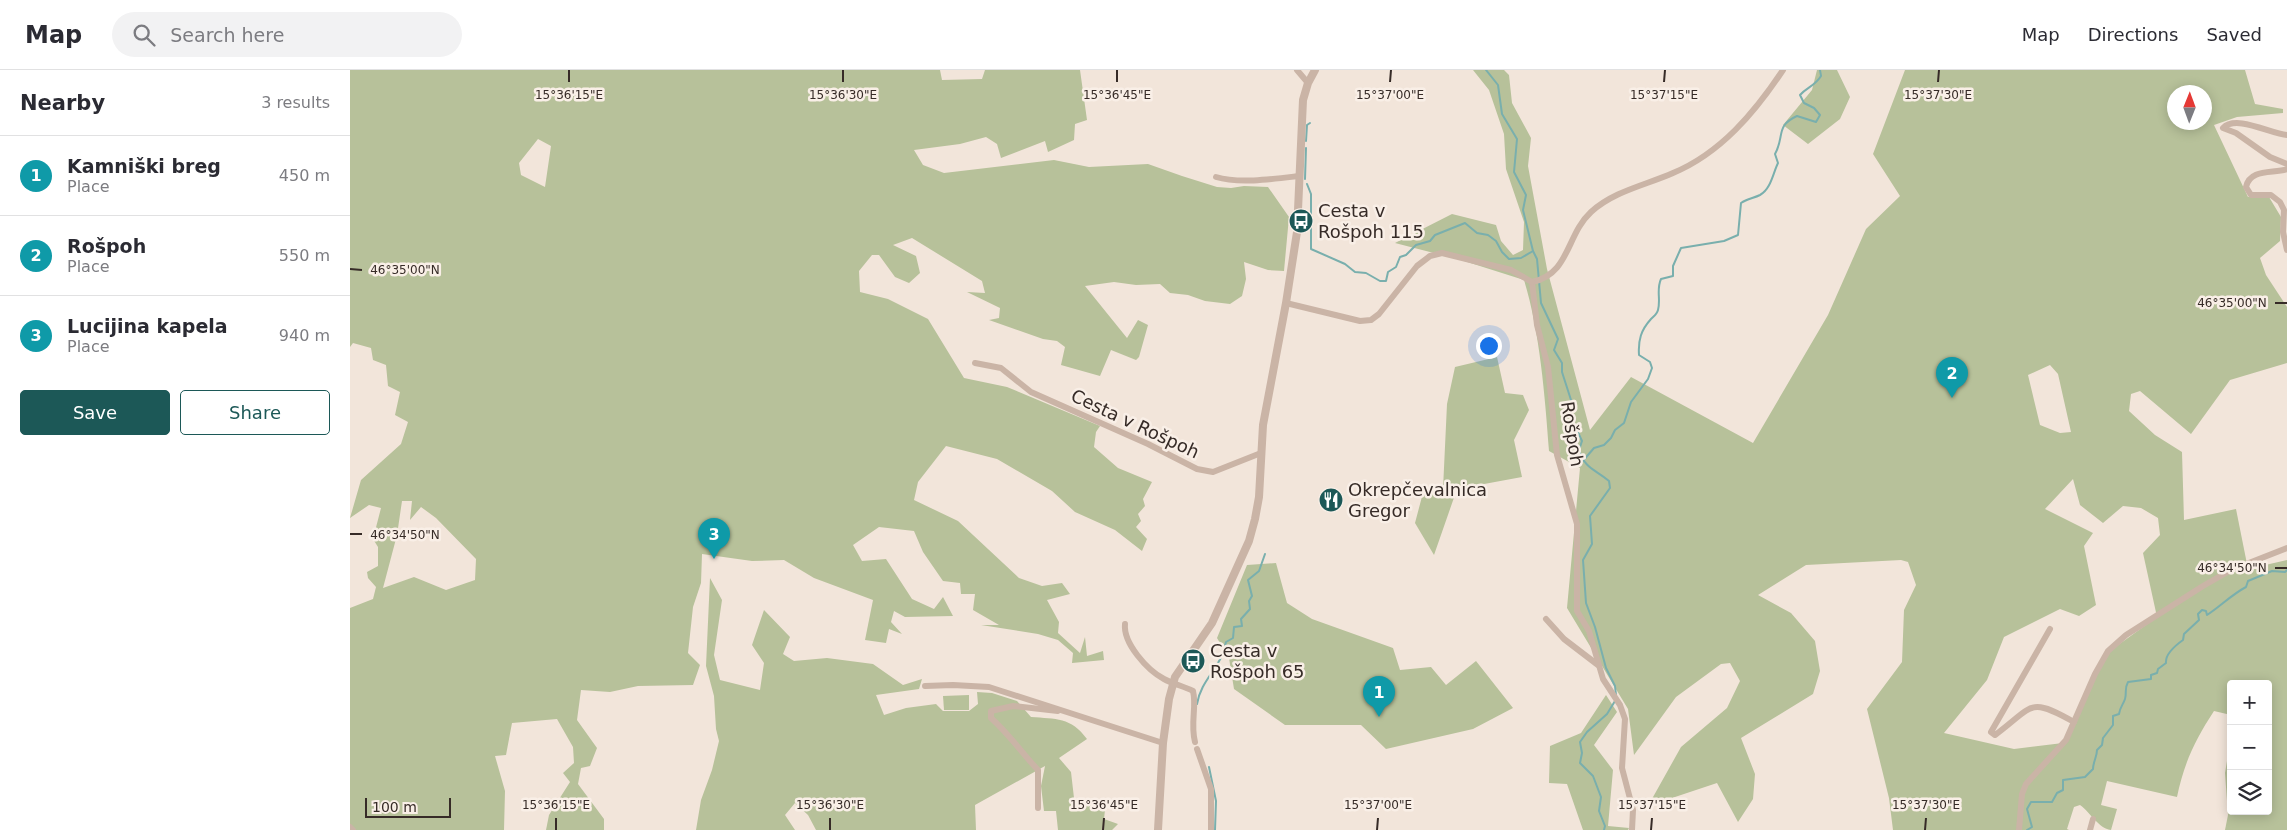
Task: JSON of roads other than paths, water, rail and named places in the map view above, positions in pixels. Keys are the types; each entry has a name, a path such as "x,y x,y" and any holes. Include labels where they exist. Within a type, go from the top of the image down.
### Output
{"street":[{"path":"1297,70 1308,83"},
{"path":"1158,830 1163,743 1169,699 1176,676 1212,623 1248,541 1260,497 1262,453 1269,386 1286,303 1297,232 1303,100 1308,83 1315,70"},
{"path":"1286,303 1360,321 1371,320 1379,314 1417,266 1430,256 1442,253 1511,270 1537,281 1550,276 1558,267 1576,232 1591,213 1620,193 1675,172 1714,148 1746,119 1783,70"},
{"path":"2287,135 2250,124 2228,125 2223,128 2236,133 2270,157 2287,164"},
{"path":"2287,168 2254,176 2248,181 2246,187 2251,195 2271,195 2280,202 2284,210 2282,232 2287,250"},
{"path":"1216,177 1229,181 1243,181 1299,176"},
{"name":"Rošpoh","path":"1537,281 1537,325 1548,367 1557,455 1577,524 1578,611 1589,631 1603,679 1612,695 1620,704 1625,719 1626,730 1622,768 1633,810 1632,830"},
{"name":"Cesta v Rošpoh","path":"975,363 1001,368 1031,392 1206,472 1212,472 1262,453"},
{"path":"2019,830 2022,794 2026,784 2066,740 2102,660 2115,644 2224,574 2287,548"},
{"path":"1546,619 1564,639 1598,666"},
{"path":"1125,624 1124,633 1146,664 1156,674 1193,691 1195,698 1192,728 1196,746 1211,789 1211,830"},
{"path":"2050,629 1991,732 1995,735 2028,709 2038,706 2049,708 2074,722"},
{"path":"926,686 989,687 1163,743"},
{"path":"1038,808 1038,770 1014,745 1007,732 991,718 991,711 1012,706 1064,711"},
{"path":"2090,830 2093,819"},
{"path":"350,827 353,830"}],"waterway":[{"path":"1486,70 1498,85 1502,114 1517,139 1514,172 1526,195 1523,210 1533,251 1537,259 1541,303 1558,339 1554,350 1562,363 1562,372 1571,400 1569,413 1582,441 1579,450 1587,465 1609,481 1610,488 1590,516 1592,544 1583,560 1586,603 1595,627 1606,668 1615,686 1616,695"},
{"path":"1582,462 1594,448 1604,445 1611,438 1615,430 1624,423 1631,402 1648,379 1652,368 1650,362 1639,355 1639,345 1645,327 1658,311 1661,279 1673,276 1673,266 1681,248 1724,241 1738,235 1741,203 1760,195 1767,189 1778,163 1775,154 1783,128 1790,120 1797,116 1816,122 1820,115 1814,108 1804,103 1800,95 1819,79 1821,76 1820,70"},
{"path":"1306,141 1307,125 1310,123"},
{"path":"1305,179 1306,148"},
{"path":"1307,184 1311,194 1311,249 1345,264 1355,272 1366,273 1380,281 1386,281 1388,272 1396,267 1400,257 1406,255 1416,245 1430,241 1435,235 1465,223 1477,233 1488,235 1496,241 1502,252 1509,259 1521,258 1533,251"},
{"path":"1197,704 1199,695 1220,659 1226,642 1233,638 1234,627 1242,626 1241,619 1250,609 1249,601 1252,596 1248,580 1259,571 1265,554"},
{"path":"2027,830 2032,827 2027,809 2031,802 2052,802 2057,793 2063,790 2063,780 2085,777 2093,769 2097,750 2102,745 2103,738 2113,725 2113,716 2119,714 2126,697 2128,682 2151,679 2151,675 2157,673 2158,669 2166,663 2167,656 2183,640 2184,634 2199,620 2198,614 2202,610 2206,611 2207,615 2246,587 2248,581 2272,571 2285,572 2287,570"},
{"path":"1604,830 1605,826 1599,811 1601,797 1593,776 1580,763 1582,753 1580,742 1587,732 1607,714 1615,701"},
{"path":"1209,767 1216,801 1215,830"}],"place":[{"name":"Cesta v Rošpoh 115","path":"1301,221"},
{"name":"Rošpoh","path":"1952,398"},
{"name":"Okrepčevalnica Gregor","path":"1331,500"},
{"name":"Lucijina kapela","path":"714,559"},
{"name":"Cesta v Rošpoh 65","path":"1193,661"},
{"name":"Kamniški breg","path":"1379,717"}]}
